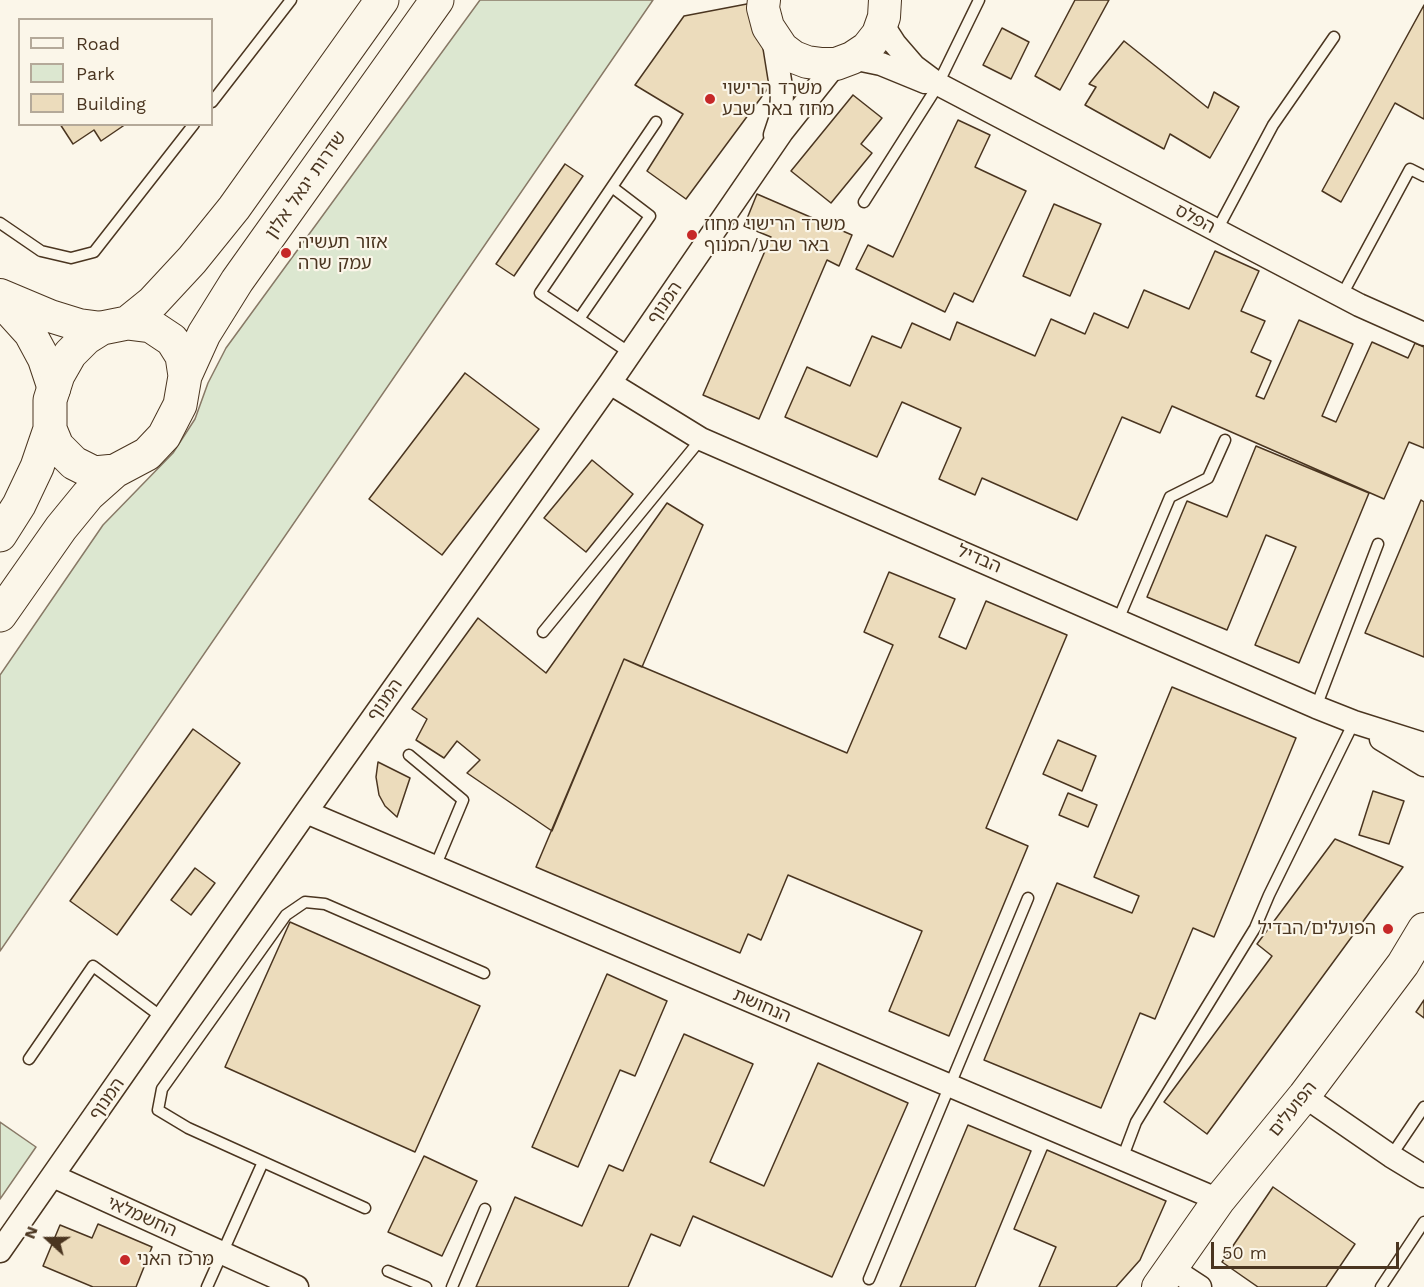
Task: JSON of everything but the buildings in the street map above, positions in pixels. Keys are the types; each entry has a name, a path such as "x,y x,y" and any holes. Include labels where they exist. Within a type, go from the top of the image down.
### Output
{"highway":[{"path":"0,535 19,505 37,467 50,429 50,400 58,375 70,354 86,338 115,325 153,302 192,260 234,208 382,0"},
{"name":"שדרות יגאל אלון","path":"185,376 204,334 237,281 437,0"},
{"path":"0,615 61,528 88,495 115,471 147,454 164,436 180,405 185,376 182,356 172,340 151,326 115,325"},
{"path":"50,429 57,446 74,463 94,473 115,471"}],"street":[{"path":"749,0 768,21 782,48 794,57 822,64 844,61 867,48 878,34 885,8"},
{"name":"הפלס","path":"885,8 886,30 895,44 914,66 937,86"},
{"name":"המנוף","path":"768,21 782,93 781,117 770,149"},
{"name":"המנוף","path":"0,1251 306,812 610,383 804,101 844,61"},
{"name":"הפלס","path":"844,61 881,64 968,99 1342,295 1424,334"},
{"path":"0,295 50,316 79,325 115,325"},
{"path":"0,300 30,333 44,359 54,389"},
{"name":"הבדיל","path":"610,383 701,439 1316,707 1354,722 1424,744"},
{"name":"הבדיל","path":"1354,722 1424,765"},
{"name":"הנחושת","path":"306,812 1218,1200"},
{"name":"הפועלים","path":"1164,1277 1218,1200 1304,1096 1403,964 1424,929"},
{"path":"1403,964 1424,938"},
{"path":"1304,1096 1424,1176"},
{"name":"החשמלאי","path":"53,1176 297,1287"},
{"path":"1164,1277 1200,1287"}],"lane":[{"path":"213,101 291,0"},
{"path":"864,202 937,86 979,0"},
{"path":"1217,230 1274,125 1334,37"},
{"path":"630,353 540,293 656,122"},
{"path":"0,224 41,251 71,258 94,252 192,126"},
{"path":"1342,295 1410,169 1424,176"},
{"path":"579,319 650,216 612,187"},
{"path":"543,633 701,439"},
{"path":"1118,620 1170,497 1208,478 1225,440"},
{"path":"1316,707 1378,544"},
{"path":"1122,1159 1136,1122 1255,928 1354,722"},
{"path":"409,755 463,800 435,867"},
{"path":"869,1279 1028,898"},
{"path":"365,1208 188,1128 158,1110 162,1089 286,915 305,902 325,904 484,973"},
{"path":"29,1059 93,966 163,1018"},
{"path":"1391,1156 1424,1107"},
{"path":"207,1287 263,1162"},
{"path":"452,1287 485,1209"},
{"path":"1381,1287 1424,1222"},
{"path":"388,1271 406,1283 426,1287"}],"green space":[{"path":"480,0 653,0 0,951 0,675 103,525 173,453 195,419 208,383 226,348"},
{"path":"0,1122 36,1147 0,1199"}],"place":[{"name":"משרד הרישוי מחוז באר שבע","path":"710,99"},
{"name":"משרד הרישוי מחוז באר שבע/המנוף","path":"692,235"},
{"name":"אזור תעשיה עמק שרה","path":"286,253"},
{"name":"הפועלים/הבדיל","path":"1388,929"},
{"name":"מרכז האני","path":"125,1260"}]}
